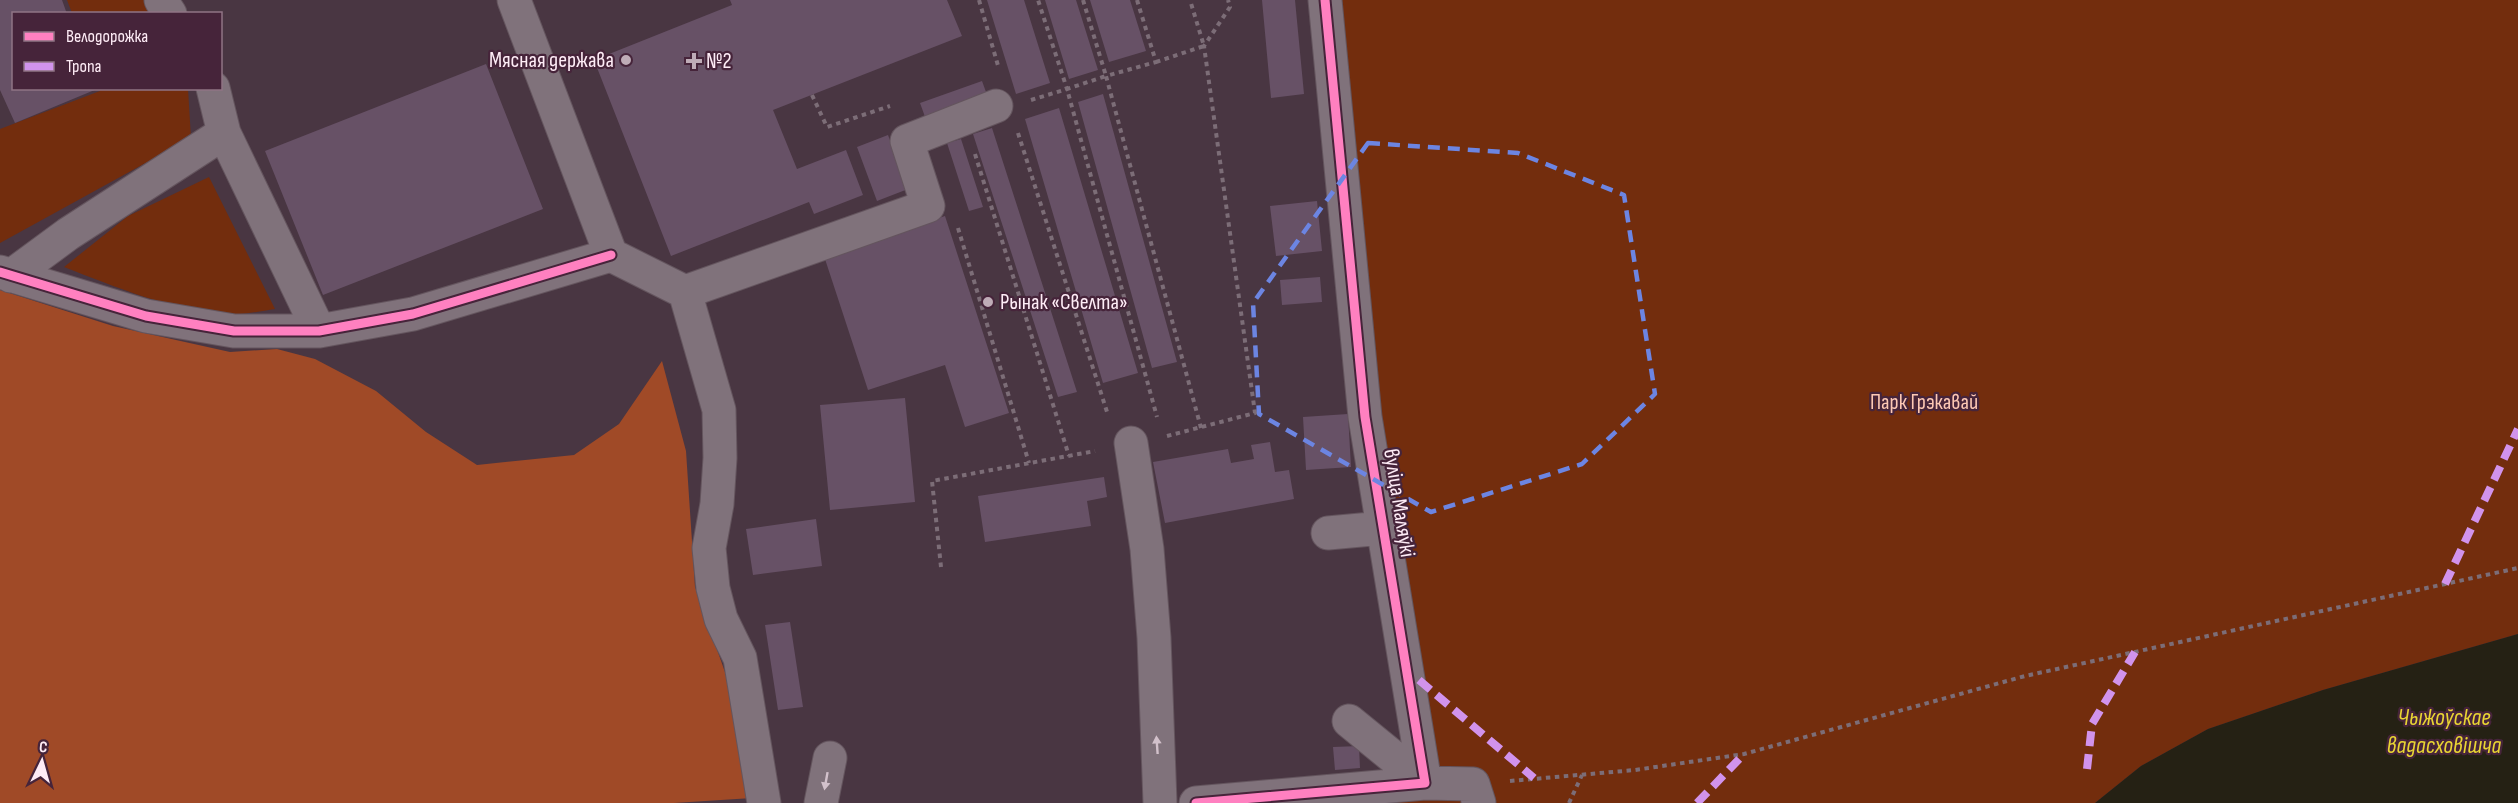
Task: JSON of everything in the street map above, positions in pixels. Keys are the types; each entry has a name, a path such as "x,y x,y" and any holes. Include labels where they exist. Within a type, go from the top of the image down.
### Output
{"street":[{"path":"514,0 611,255 685,292 928,206 907,141 1009,104"},
{"name":"вуліца Маляўкі","path":"1325,0 1365,417 1425,783"},
{"path":"214,90 225,133 320,331"},
{"path":"5,274 225,133"},
{"path":"5,274 157,318 234,331 320,331 413,314 611,255"},
{"path":"685,292 718,410 720,458 717,504 709,548 713,588 722,619 740,658 764,803"},
{"path":"1131,443 1147,549 1154,638 1160,803"},
{"path":"1328,533 1383,528"},
{"path":"1349,721 1425,783"},
{"path":"821,803 830,758"},
{"path":"1196,803 1425,783 1476,794"}],"path":[{"path":"979,0 1009,104 1108,417"},
{"path":"1038,0 1067,89 1159,426"},
{"path":"1083,0 1106,76 1201,428"},
{"path":"1137,0 1156,62"},
{"path":"1190,0 1204,46 1240,300"},
{"path":"1009,104 1067,89 1204,46 1230,7 1228,0"},
{"path":"812,95 827,127 850,119"},
{"path":"964,119 1069,456"},
{"path":"957,224 1029,463"},
{"path":"932,481 941,567"},
{"path":"1476,794 1582,774 1635,770 1744,754 2025,676 2518,568"},
{"path":"1569,803 1582,774"}],"highlighted area":[{"path":"1368,143 1518,153 1624,195 1655,394 1582,464 1431,512 1259,414 1253,303"}],"green space":[{"path":"67,0 146,0 153,12 72,12"},
{"name":"Парк Грэкавай","path":"1329,0 2518,0 2518,634 2323,690 2208,729 2141,766 2095,803 1351,803 1415,799"},
{"path":"188,90 191,138 0,243 0,129 100,91"},
{"path":"209,177 275,309 235,314 186,308 145,297 64,267 128,216"}],"shaded area":[{"path":"0,290 113,326 230,352 277,349 315,359 376,391 426,432 477,465 574,455 619,424 662,361 686,451 695,587 769,797 674,803 0,803"}],"water":[{"name":"Чыжоўскае вадасховішча","path":"2518,634 2518,803 2095,803 2141,766 2208,729 2323,690"}],"building":[{"path":"0,0 62,0 66,12 12,12 12,90 95,90 15,123 0,90"},
{"path":"730,0 947,0 962,36 773,110 797,169 846,150 863,195 814,214 809,202 671,256 594,60 732,5"},
{"path":"987,0 1024,0 1050,83 1016,94"},
{"path":"1045,0 1076,0 1098,70 1069,79"},
{"path":"1090,0 1130,0 1146,51 1109,62"},
{"path":"1262,0 1295,0 1304,94 1271,98"},
{"path":"486,64 543,209 323,295 265,151"},
{"path":"982,81 990,103 928,125 920,103"},
{"path":"1103,94 1177,362 1152,368 1078,102"},
{"path":"1059,108 1138,373 1103,383 1025,119"},
{"path":"992,128 1077,392 1058,397 973,134"},
{"path":"888,135 908,189 877,201 857,147"},
{"path":"961,139 983,207 969,211 947,143"},
{"path":"1317,201 1322,251 1276,256 1270,206"},
{"path":"945,216 1009,413 965,427 945,365 868,390 824,256"},
{"path":"1320,277 1322,302 1282,305 1280,280"},
{"path":"905,398 915,502 830,510 820,405"},
{"path":"1348,414 1351,467 1306,470 1303,417"},
{"path":"1270,442 1275,472 1289,470 1294,499 1165,523 1153,462 1228,449 1231,463 1254,459 1251,445"},
{"path":"1104,477 1107,497 1087,501 1091,526 985,542 978,496"},
{"path":"816,519 822,566 753,575 746,529"},
{"path":"790,622 803,707 778,710 765,625"},
{"path":"1359,746 1360,768 1335,770 1333,747"}],"marked path":[{"path":"2445,584 2518,429"},
{"path":"2087,769 2092,724 2135,652"},
{"path":"1419,680 1534,778"},
{"path":"1697,803 1744,754"}],"cycle path":[{"path":"1196,803 1425,783 1365,417 1325,0"},
{"path":"0,272 146,316 234,331 319,331 413,314 611,255"}],"place":[{"name":"Мясная держава","path":"626,60"},
{"name":"№2","path":"694,61"},
{"name":"Рынак «Свелта»","path":"988,302"}]}
